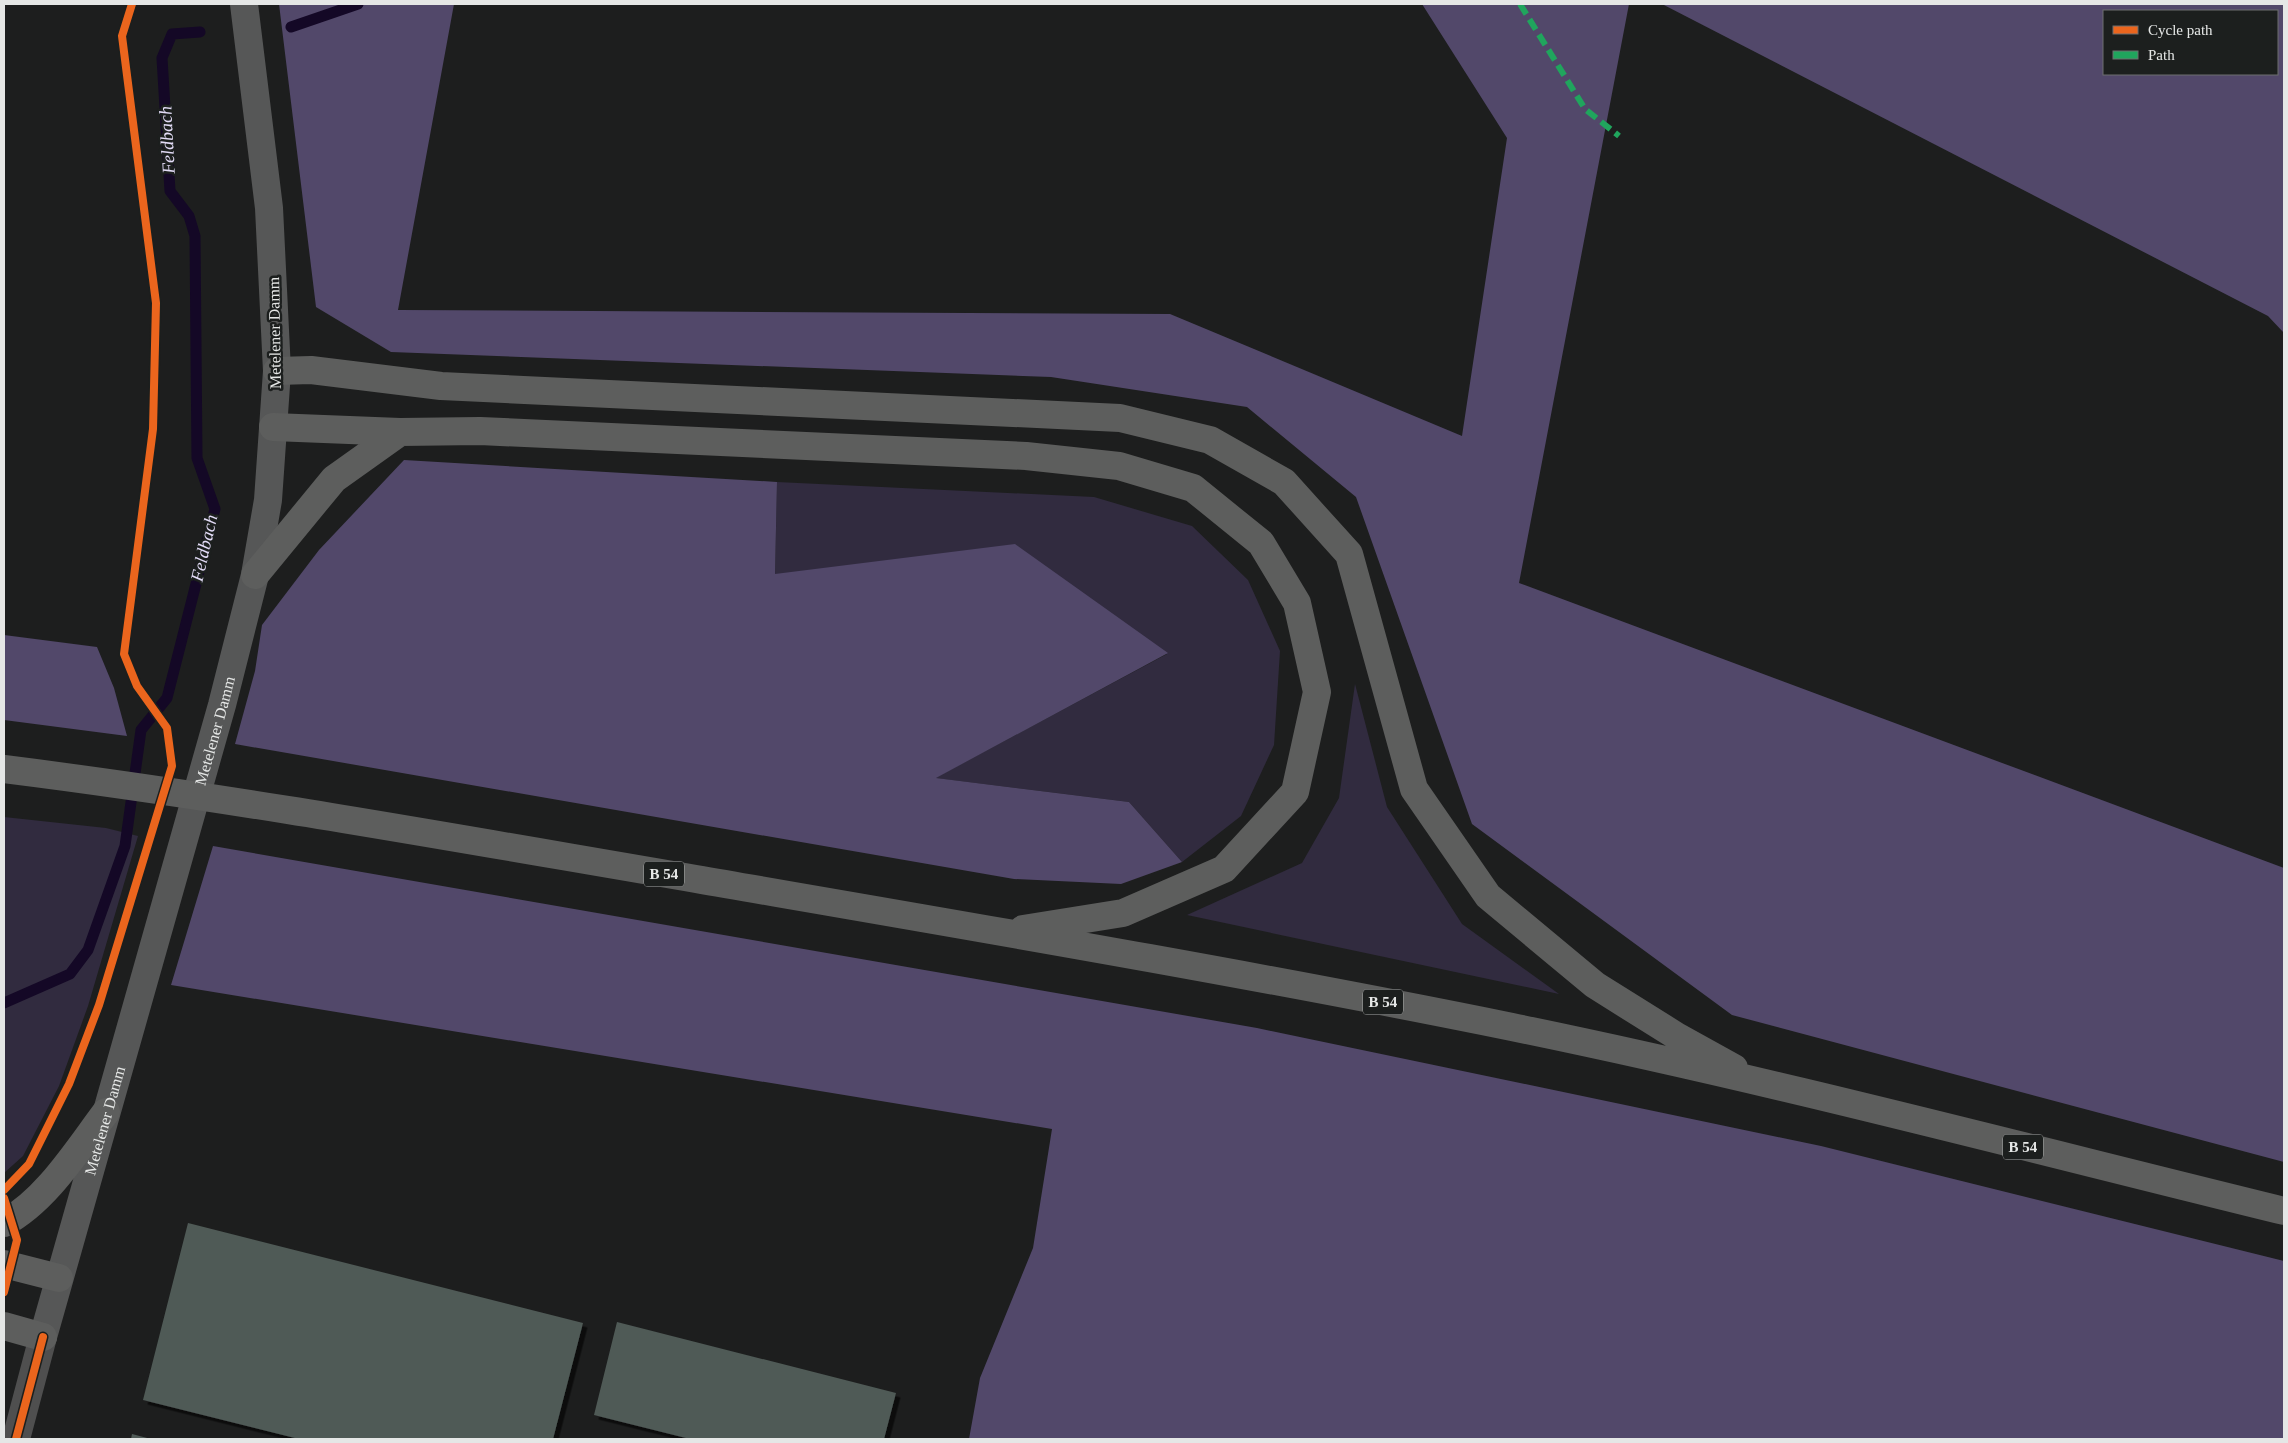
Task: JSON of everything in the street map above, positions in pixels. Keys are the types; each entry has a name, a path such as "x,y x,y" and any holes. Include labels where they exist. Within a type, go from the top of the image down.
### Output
{"highway":[{"path":"277,370 311,370 441,386 1120,418 1210,440 1284,482 1349,554 1414,788 1488,896 1596,986 1678,1037 1762,1083"},
{"path":"274,428 400,432 480,431 1016,455 1119,466 1193,488 1261,543 1297,603 1317,692 1295,792 1224,869 1123,913 1003,932"},
{"path":"254,575 334,479 400,432"},
{"name":"B 54","path":"4,769 326,816 1003,932 1515,1028 1762,1083 2284,1211"},
{"path":"4,1223 46,1189 106,1112"},
{"path":"4,1264 59,1278"},
{"path":"4,1326 43,1337"}],"main road":[{"name":"Metelener Damm","path":"43,1337 222,705 254,575 268,500 277,370 269,208 244,4"}],"street":[{"name":"Metelener Damm","path":"16,1439 43,1337"}],"shaded area":[{"path":"279,4 454,4 398,310 1170,314 1462,436 1507,138 1422,4 1629,4 1519,583 2284,868 2284,1162 1732,1015 1472,824 1356,497 1247,407 1051,377 391,352 316,307"},
{"path":"1662,4 2284,4 2284,333 2268,316"},
{"path":"404,460 777,482 775,574 1015,544 1168,653 936,778 1129,802 1182,862 1121,884 1014,879 235,744 255,671 262,625 319,550"},
{"path":"777,482 1094,497 1192,526 1248,580 1280,651 1274,745 1241,816 1182,862 1129,802 935,778 1167,654 775,574"},
{"path":"4,635 97,647 114,688 127,736 4,720"},
{"path":"1355,684 1387,807 1462,924 1559,994 1187,915 1302,863 1339,798"},
{"path":"4,817 106,828 138,836 88,1006 59,1086 23,1156 4,1173"},
{"path":"213,846 1257,1028 1821,1146 2284,1261 2284,1439 969,1439 980,1378 1033,1248 1052,1129 171,985"}],"building":[{"path":"188,1223 583,1323 553,1439 299,1439 143,1400"},
{"path":"617,1322 896,1393 884,1439 690,1439 594,1415"},
{"path":"132,1434 151,1439 131,1439"}],"waterway":[{"name":"Feldbach","path":"291,27 358,4"},
{"name":"Feldbach","path":"4,1003 70,974 88,950 125,846 141,730 167,698 215,509 197,458 195,236 189,216 170,191 162,58 172,34 200,32"}],"marked path":[{"path":"1520,4 1585,109 1619,136"}],"cycle path":[{"path":"4,1190 29,1164 69,1084 99,1005 172,766 167,728 137,686 124,654 153,429 156,303 122,36 132,4"},
{"path":"4,1198 17,1240 4,1292"},
{"path":"16,1439 43,1337"}]}
